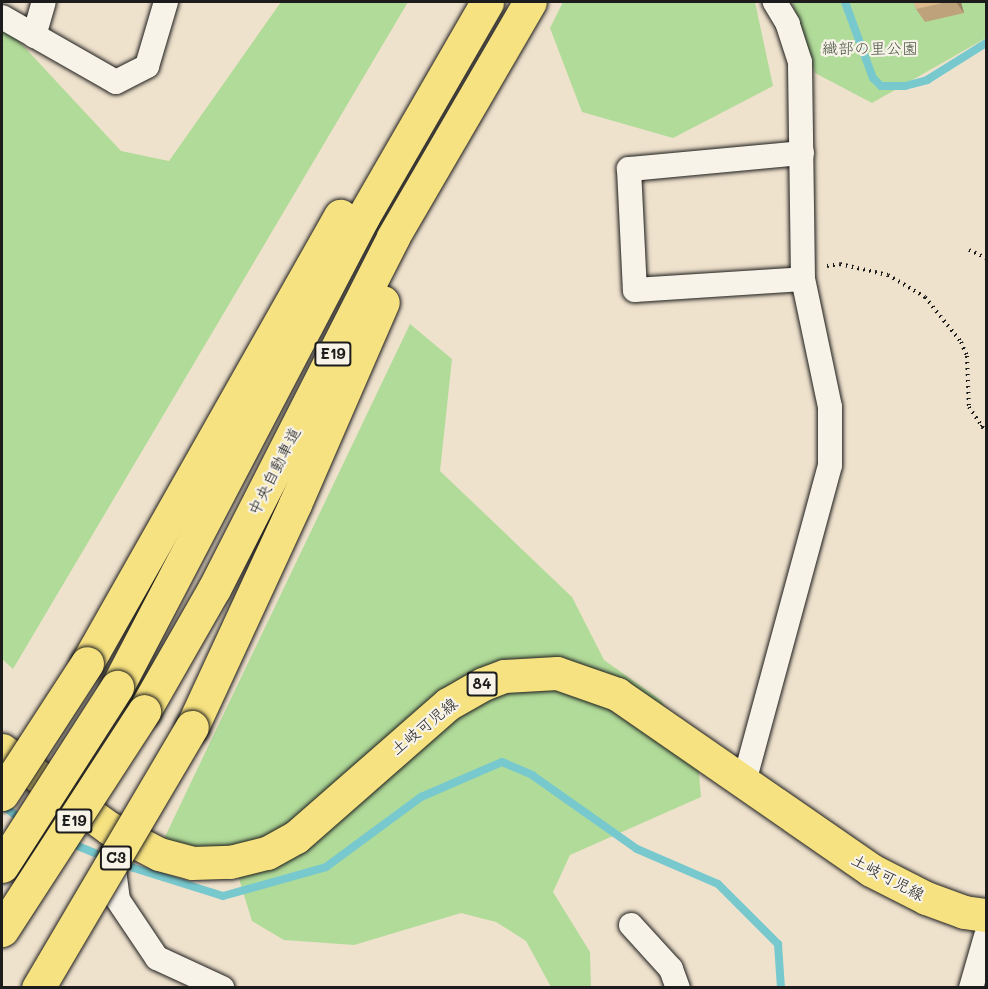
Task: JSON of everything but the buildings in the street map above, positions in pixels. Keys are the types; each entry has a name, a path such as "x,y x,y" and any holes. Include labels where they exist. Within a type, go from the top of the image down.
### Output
{"main road":[{"path":"2,794 87,663 338,220 381,149 485,2"},
{"name":"E19","path":"2,866 117,687 363,216 485,2"},
{"name":"中央自動車道","path":"2,930 144,711 214,589 393,237 530,2"},
{"name":"C3","path":"38,987 192,727 296,504 376,317 530,2"},
{"name":"土岐可児線","path":"2,750 109,828 159,854 192,863 230,862 267,853 326,813 448,704 483,684 532,672 586,680 617,694 871,870 926,898 964,912 987,915"}],"street":[{"path":"34,36 44,2"},
{"path":"2,17 116,82 147,66 166,2"},
{"path":"744,783 830,465 830,406 802,274 800,62 788,24 775,2"},
{"path":"802,153 629,169 635,290 802,274"},
{"path":"109,828 118,900 157,958 175,978 222,987"},
{"path":"631,925 671,969 678,987"},
{"path":"971,987 987,936"}],"path":[{"path":"969,250 987,258"},
{"path":"802,274 840,264 888,275 925,297 960,342 967,356 969,407 981,428 987,432"},
{"path":"981,428 987,423"}],"green space":[{"path":"281,2 408,2 13,669 2,659 2,23 121,151 169,161"},
{"path":"563,2 755,2 773,86 673,138 582,112 550,28"},
{"name":"織部の里公園","path":"792,2 986,2 986,38 872,103 815,73"},
{"path":"410,324 452,359 440,471 572,597 604,660 661,700 698,762 701,797 570,855 553,892 590,952 591,987 551,987 526,941 496,922 461,913 354,945 284,940 252,921 231,853 162,843"}],"waterway":[{"path":"845,2 873,78 881,86 905,86 927,80 986,43"},
{"path":"121,864 223,896 326,867 421,797 502,762 532,775 637,849 718,884 778,944 781,988"},
{"path":"2,805 22,820"},
{"path":"68,842 107,858"}]}
